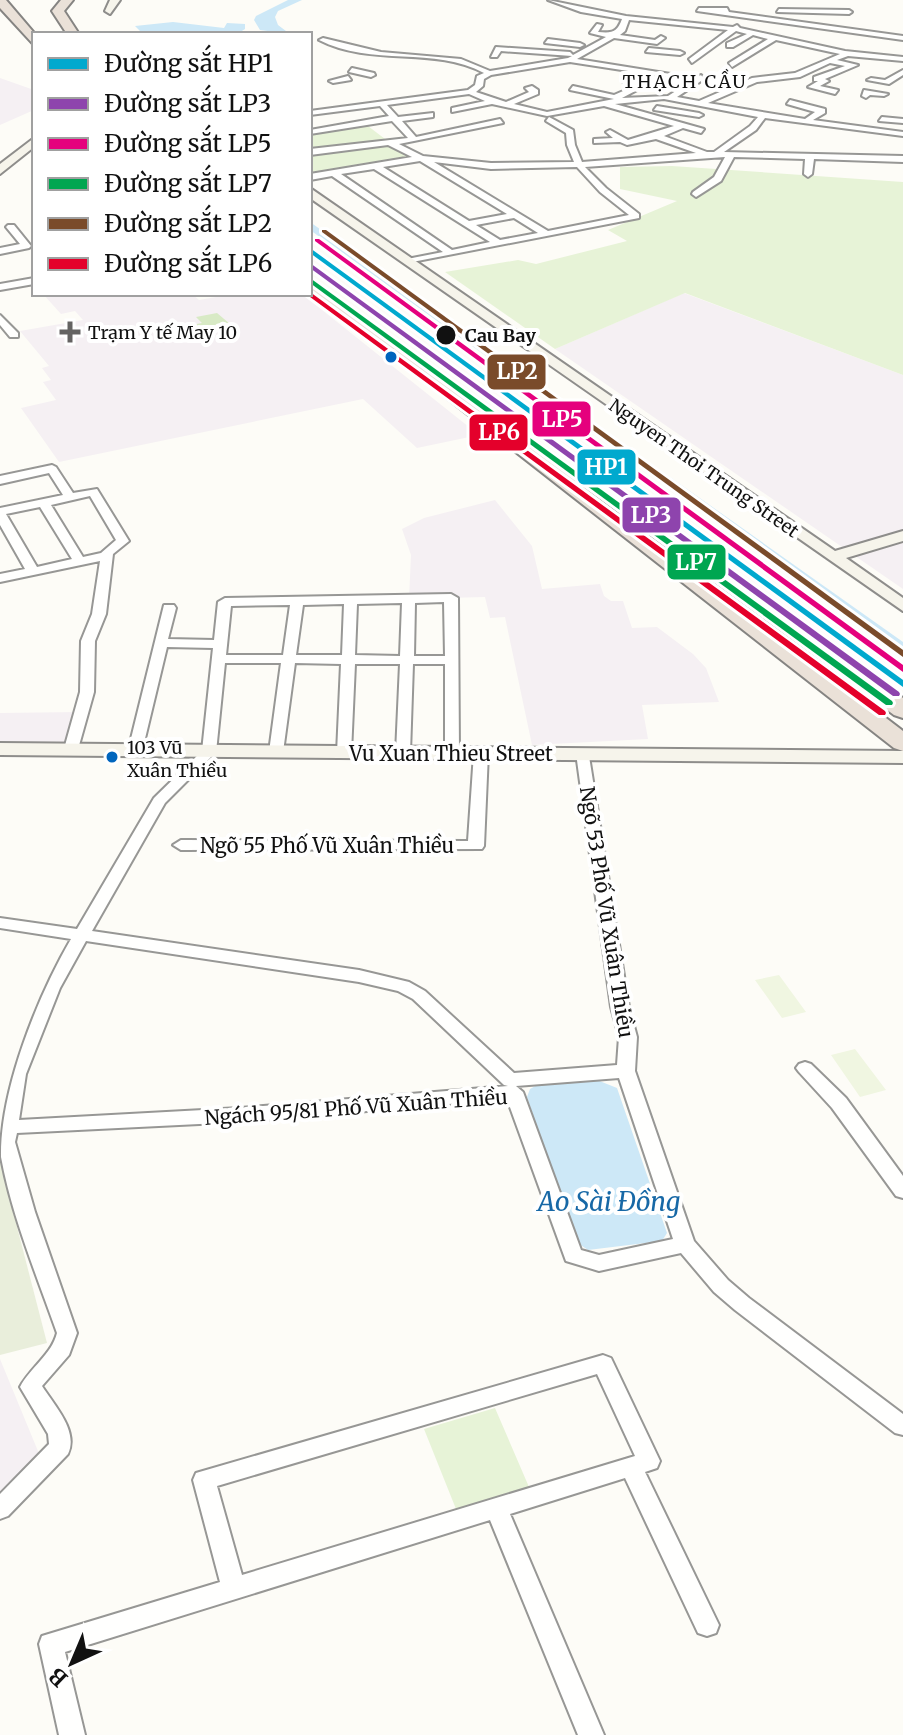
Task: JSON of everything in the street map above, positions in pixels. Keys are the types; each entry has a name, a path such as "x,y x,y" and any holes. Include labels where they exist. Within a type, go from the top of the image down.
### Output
{"highway":[{"path":"0,0 32,39"},
{"path":"52,12 67,0"},
{"path":"52,12 57,32"},
{"path":"52,12 71,32"},
{"path":"313,278 590,505 903,743"},
{"path":"313,278 903,710"}],"street":[{"path":"110,11 115,0"},
{"path":"551,0 583,11 734,29 750,35 848,54"},
{"path":"843,0 856,26 887,25"},
{"path":"699,10 849,12"},
{"path":"718,12 877,37"},
{"path":"312,112 338,106 470,92 479,86 480,78 489,73 573,57 621,31 626,18"},
{"path":"692,61 744,22 769,24"},
{"path":"594,33 599,25"},
{"path":"732,65 778,34 801,35 807,31"},
{"path":"574,37 594,33 658,40 649,54 661,51 658,54 676,54"},
{"path":"730,45 750,35"},
{"path":"847,36 903,38"},
{"path":"702,103 739,85 797,75 833,62 877,37"},
{"path":"323,40 367,53 460,60 478,65 489,73"},
{"path":"548,41 589,46"},
{"path":"494,55 499,49 573,57 677,77"},
{"path":"791,53 903,59"},
{"path":"833,62 854,65 817,79 825,81 812,87 835,92"},
{"path":"885,69 903,71"},
{"path":"871,80 886,82 903,71"},
{"path":"333,81 350,74 371,75"},
{"path":"670,98 701,77"},
{"path":"667,81 691,83"},
{"path":"619,99 635,89 627,82"},
{"path":"866,96 867,92 884,97 886,82"},
{"path":"504,104 527,98 524,96 535,92 529,88"},
{"path":"573,88 699,115"},
{"path":"410,261 636,216 577,164 568,145 570,132 551,116 470,92"},
{"path":"447,95 459,112 493,101"},
{"path":"533,124 551,116 619,99 670,98 736,111 903,134"},
{"path":"790,102 822,111 807,120"},
{"path":"381,103 416,139 430,146"},
{"path":"603,103 701,131"},
{"path":"479,116 517,107"},
{"path":"578,109 596,115 593,117"},
{"path":"790,118 799,110"},
{"path":"714,122 736,111"},
{"path":"712,154 753,128 764,115"},
{"path":"312,132 364,123 428,119"},
{"path":"882,119 903,121"},
{"path":"312,152 416,139 500,121"},
{"path":"364,123 389,142 547,234"},
{"path":"597,141 627,143 684,125"},
{"path":"610,132 618,140"},
{"path":"656,136 712,154"},
{"path":"410,153 445,141"},
{"path":"0,170 32,143"},
{"path":"829,143 832,157"},
{"path":"312,177 421,158 491,166 661,160 712,154 903,159"},
{"path":"696,194 718,179 731,154"},
{"path":"808,174 810,156"},
{"path":"376,166 499,244"},
{"path":"333,173 451,253"},
{"name":"Nguyen Thoi Trung Street","path":"312,193 903,606"},
{"path":"467,224 515,215"},
{"path":"0,251 26,246 11,227"},
{"path":"0,287 32,281"},
{"path":"0,318 18,335 0,338"},
{"path":"0,480 52,469 70,497"},
{"path":"33,571 0,513 93,492 123,541 109,549 106,556 99,614 88,641 87,692 71,749"},
{"path":"43,502 79,561"},
{"path":"832,557 903,536"},
{"path":"0,578 106,556"},
{"path":"0,1509 60,1447 59,1433 31,1387 36,1376 63,1349 67,1333 25,1212 4,1137 17,1074 51,988 79,935 159,801 209,752 225,602 451,598 452,753"},
{"path":"403,753 409,599"},
{"path":"344,753 351,600"},
{"path":"276,752 297,601"},
{"path":"135,751 169,608"},
{"path":"161,643 291,659 450,660"},
{"name":"Vu Xuan Thieu Street","path":"0,749 903,757"},
{"name":"Ngõ 55 Phố Vũ Xuân Thiều","path":"181,845 476,846 481,753"},
{"name":"Ngõ 53 Phố Vũ Xuân Thiều","path":"583,753 620,1007 628,1037 626,1071"},
{"path":"0,923 359,976 403,986 446,1018 512,1086 626,1071 685,1244 731,1295 903,1426"},
{"path":"805,1068 839,1103 903,1191"},
{"name":"Ngách 95/81 Phố Vũ Xuân Thiều","path":"4,1137 512,1086 573,1255 599,1263 685,1244"},
{"path":"72,1735 51,1644 631,1467 649,1461 603,1364 204,1480 234,1588"},
{"path":"631,1467 707,1625"},
{"path":"496,1508 591,1735"}],"shaded area":[{"path":"0,78 32,89 32,111 0,125"},
{"path":"684,293 903,375 903,589 555,349"},
{"path":"45,296 194,296 199,300 222,296 305,296 479,435 417,448 363,399 59,462 21,408 56,400 43,382 51,380 42,368 49,366 20,331 83,320 75,311 61,314"},
{"path":"495,500 532,546 542,589 600,584 604,596 611,601 623,601 632,628 657,627 693,654 706,668 719,702 642,705 648,739 532,745 505,617 490,618 485,597 409,599 411,555 402,529 424,518"},
{"path":"78,712 71,742 0,742 0,713"},
{"path":"0,1359 40,1456 0,1497"}],"green space":[{"path":"364,123 389,142 421,158 312,177 312,131"},
{"path":"672,166 903,182 903,375 685,293 555,349 445,272 518,260 536,264 627,241 608,230 677,201 620,189 620,167"},
{"path":"217,313 230,324 161,338 155,332 202,323 196,317"},
{"path":"779,975 806,1012 782,1018 755,980"},
{"path":"855,1049 886,1090 860,1097 831,1055"},
{"path":"0,1161 47,1343 0,1355"},
{"path":"495,1408 529,1487 456,1509 424,1429"}],"water":[{"path":"288,0 302,0 278,11 275,17 278,25 287,32 260,30 254,20 256,16"},
{"path":"173,22 224,28 227,23 245,24 245,29 240,32 141,32 135,26"},
{"name":"Ao Sài Đồng","path":"597,1080 617,1088 667,1233 662,1241 588,1250 576,1242 527,1097 530,1089 539,1084"}],"waterway":[{"path":"312,226 903,649"}],"rail line":[{"name":"LP2","path":"324,231 903,654"},
{"name":"LP5","path":"317,240 903,669"},
{"name":"HP1","path":"312,251 903,684"},
{"name":"LP3","path":"312,266 896,694"},
{"name":"LP7","path":"312,281 889,703"},
{"name":"LP6","path":"312,296 882,713"}],"place":[{"name":"Trạm Y tế May 10","path":"70,332"},
{"name":"Cau Bay","path":"446,335"},
{"name":"103 Vũ Xuân Thiều","path":"112,757"}],"district":[{"name":"THẠCH CẦU","path":"685,81"}]}
